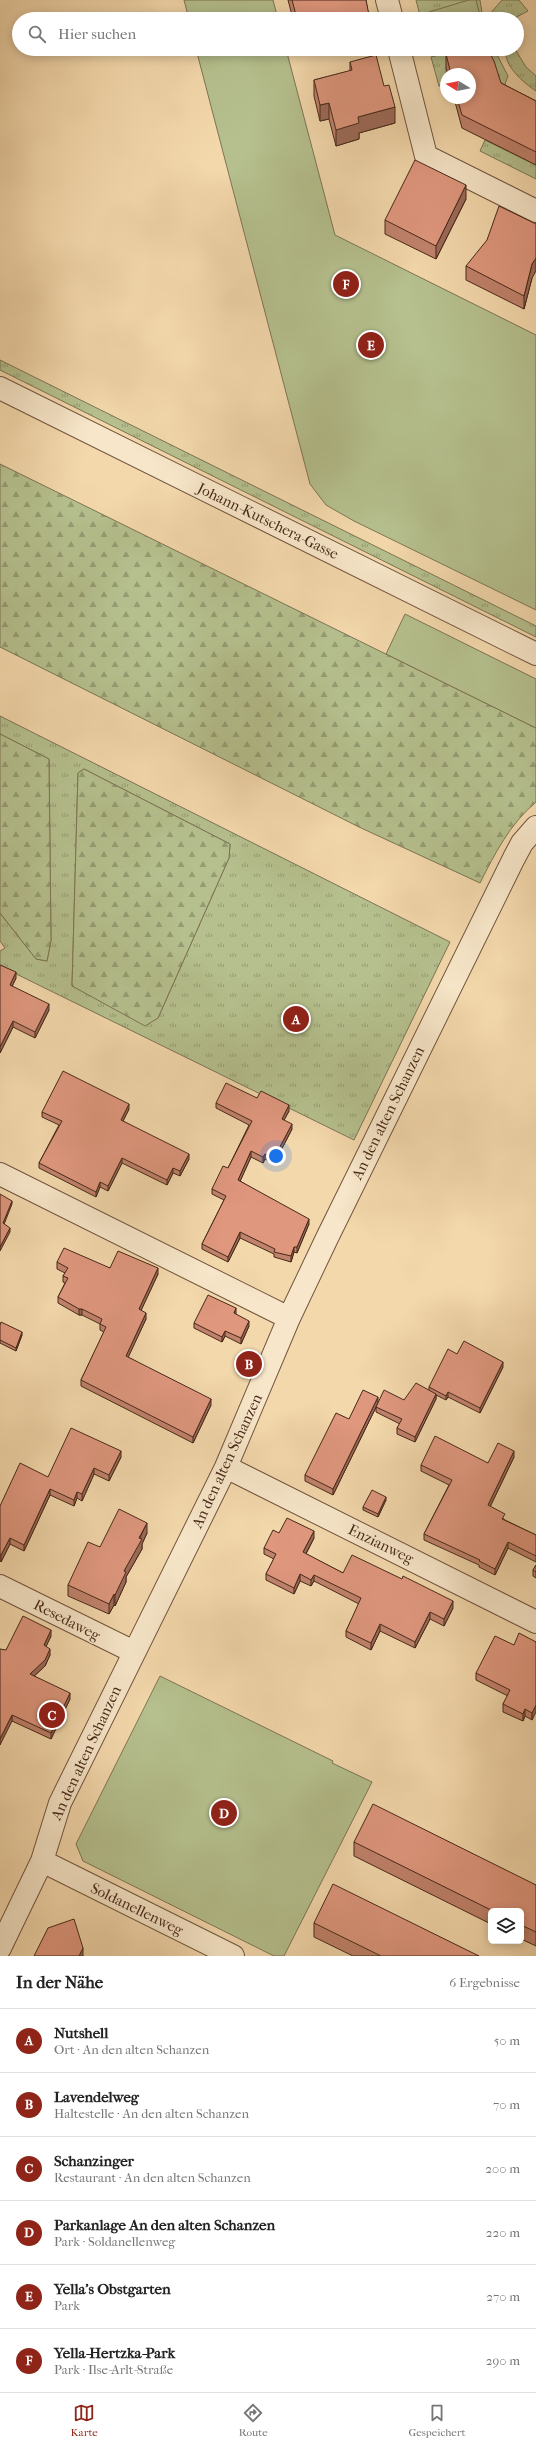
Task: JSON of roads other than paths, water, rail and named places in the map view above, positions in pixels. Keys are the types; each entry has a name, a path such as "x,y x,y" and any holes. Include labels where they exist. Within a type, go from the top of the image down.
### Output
{"street":[{"path":"387,0 390,12"},
{"path":"401,56 426,156 536,211"},
{"name":"Johann-Kutschera-Gasse","path":"0,388 536,654"},
{"name":"An den alten Schanzen","path":"0,1948 42,1861 60,1803 226,1467 289,1318 514,858 522,843 536,827"},
{"path":"0,1174 289,1318"},
{"name":"Enzianweg","path":"226,1467 536,1622"},
{"name":"Resedaweg","path":"0,1586 134,1652"},
{"name":"Soldanellenweg","path":"42,1861 233,1956"}],"place":[{"name":"Yella-Hertzka-Park","path":"346,284"},
{"name":"Yella's Obstgarten","path":"371,345"},
{"name":"Nutshell","path":"296,1019"},
{"name":"Lavendelweg","path":"249,1364"},
{"name":"Schanzinger","path":"52,1715"},
{"name":"Parkanlage An den alten Schanzen","path":"224,1813"}]}
